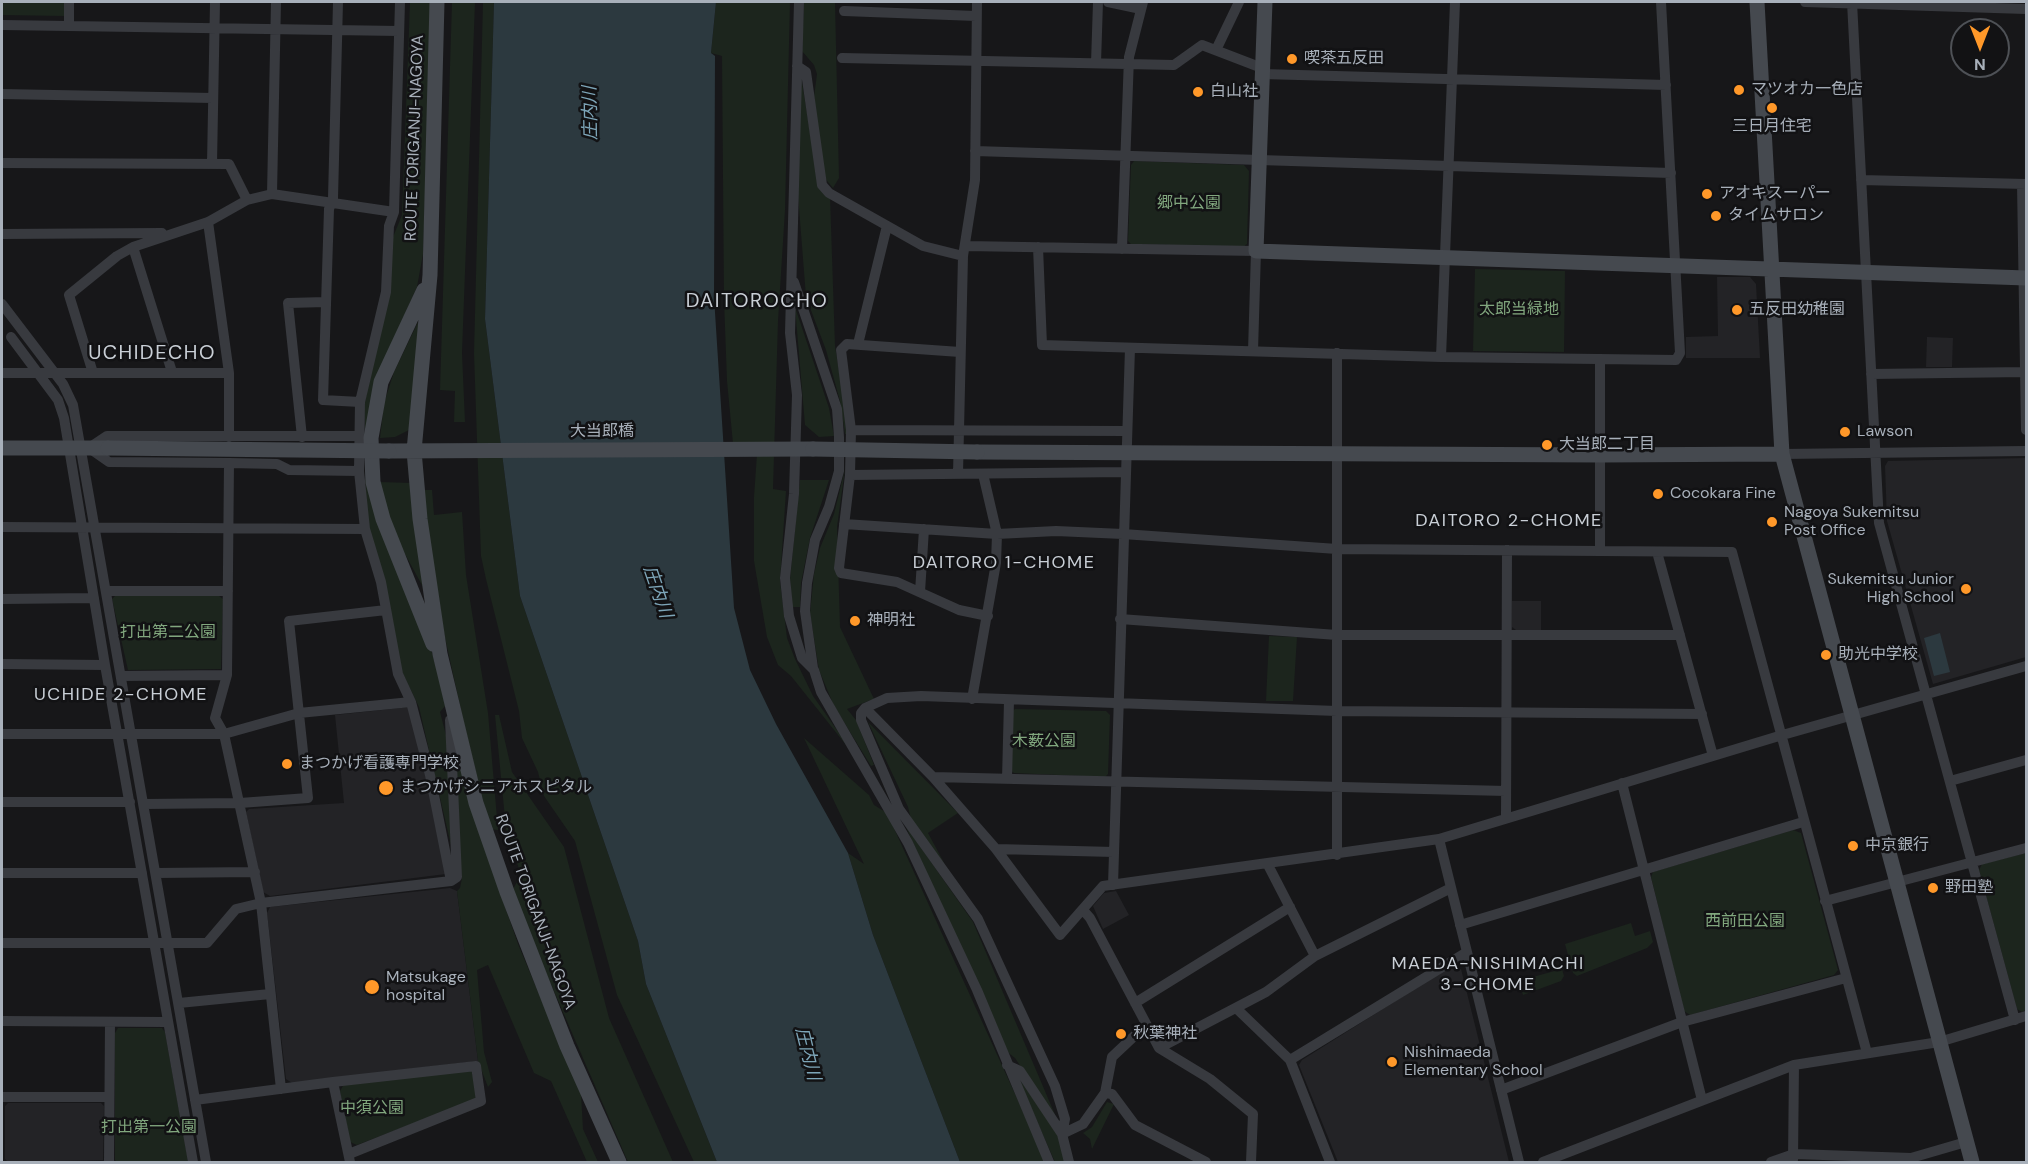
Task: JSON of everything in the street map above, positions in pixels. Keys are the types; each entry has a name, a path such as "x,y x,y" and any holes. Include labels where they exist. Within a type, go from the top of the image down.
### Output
{"street":[{"path":"69,2 69,25"},
{"path":"212,164 215,2"},
{"path":"272,194 276,2"},
{"path":"338,2 323,400 360,402"},
{"path":"400,2 394,212 389,226 386,292 360,402 359,471 365,529 386,610 398,674 411,702 430,775 451,881"},
{"name":"ROUTE TORIGANJI-NAGOYA","path":"437,2 430,275 420,519 440,654 457,716 476,803 525,943 619,1162"},
{"path":"799,2 790,333 797,395 786,587 794,637 802,658 813,670"},
{"path":"958,474 960,352 965,251 975,180 977,2"},
{"path":"1096,63 1098,2"},
{"path":"1108,2 1142,5 1129,64 1122,249"},
{"path":"1216,50 1239,2"},
{"path":"1253,351 1265,2"},
{"path":"1441,357 1455,2"},
{"path":"1038,247 1042,345 1441,357 1676,360 1680,353 1677,266 1661,2"},
{"path":"1757,2 1782,454 1972,1162"},
{"path":"1805,2 1946,4 2026,9"},
{"path":"1852,2 1879,523 2015,1020"},
{"path":"844,11 976,16"},
{"path":"2,25 399,32"},
{"path":"842,58 1174,65 1202,45 1262,71 1666,86"},
{"path":"797,66 806,72 822,185 829,193 923,246 965,251 1038,247 1256,251 2025,278"},
{"path":"2,94 213,98"},
{"path":"975,151 1671,173"},
{"path":"2,163 230,164 247,200"},
{"path":"1861,180 2024,184 2026,430"},
{"path":"93,372 69,295 117,255 133,247 208,222 247,200 272,194 394,212"},
{"path":"208,222 229,373 229,437"},
{"path":"858,344 887,226"},
{"path":"2,234 172,233"},
{"path":"133,247 172,372"},
{"path":"791,273 837,409 838,471 829,507 815,540 807,583 806,621 813,670 821,692 895,811 978,919 1054,1086 1065,1119 1062,1134"},
{"path":"430,275 381,382 371,438 373,482 383,519 432,642 440,654"},
{"path":"302,437 288,303 326,302"},
{"path":"2,304 54,373 73,405 108,591 206,1162"},
{"path":"11,337 58,400 64,418 80,448 83,527 94,598 166,1022 193,1162"},
{"path":"960,352 858,344 847,344 842,350 851,430 850,475 841,573 897,582 959,610 988,616"},
{"path":"1113,885 1130,348"},
{"path":"1337,354 1337,855"},
{"path":"1600,359 1600,550"},
{"path":"1871,374 2026,372"},
{"path":"2,373 229,373"},
{"path":"851,430 1126,431"},
{"path":"80,448 107,436 360,436"},
{"name":"大当郎橋","path":"2,448 1782,454"},
{"path":"80,448 109,462 277,464 289,470 359,471"},
{"path":"1782,454 2026,451"},
{"path":"229,464 227,675 215,718 224,734 261,903 281,1089"},
{"path":"850,475 1125,472"},
{"path":"972,699 996,563 997,534 983,474"},
{"path":"844,524 997,534 1056,531 1123,534 1337,549 1732,552 1779,736 1867,1053"},
{"path":"2,527 365,529"},
{"path":"921,592 924,529"},
{"path":"1506,818 1507,550"},
{"path":"1657,552 1713,756"},
{"path":"108,591 228,591"},
{"path":"2,599 94,598"},
{"path":"145,804 240,803 308,798 290,621 386,610"},
{"path":"1120,619 1337,635 1680,635"},
{"path":"2,664 105,665"},
{"path":"865,708 933,777 996,849 1060,935 1103,886 1268,865 1439,839 1779,736 2026,666"},
{"path":"122,676 227,675"},
{"path":"1049,1162 977,990 895,811 861,720 861,713 865,708 887,698 921,696 1009,701 1337,711 1701,714"},
{"path":"1007,779 1009,701"},
{"path":"2,734 224,734 299,713 411,702"},
{"path":"2,943 207,943 236,909 261,903 451,881 457,877 450,720 457,716"},
{"path":"1950,781 2026,760"},
{"path":"933,777 1506,791"},
{"path":"1622,783 1702,1100"},
{"path":"2,802 130,802"},
{"path":"1460,925 1803,822"},
{"path":"1439,839 1519,1162"},
{"path":"1825,901 2026,848"},
{"path":"996,849 1114,852"},
{"path":"1268,865 1315,956"},
{"path":"157,873 255,872"},
{"path":"2,873 142,873"},
{"path":"1159,1048 1266,992 1315,956 1451,888"},
{"path":"1135,1003 1290,907"},
{"path":"1083,910 1159,1048 1210,1079 1253,1114 1251,1162"},
{"path":"1290,1060 1467,952"},
{"path":"1501,1090 1682,1022 1846,978"},
{"path":"180,1003 270,994"},
{"path":"1237,1009 1290,1060 1330,1162"},
{"path":"1543,1162 1794,1065 1939,1042 2026,1016"},
{"path":"2,1021 166,1022"},
{"path":"109,1162 110,1022"},
{"path":"1062,1134 1083,1124 1105,1093 1112,1057 1146,1025"},
{"path":"1007,1065 1020,1071 1062,1134 1069,1162"},
{"path":"1793,1158 1794,1065"},
{"path":"195,1100 333,1082 476,1066 481,1101 349,1158 333,1082"},
{"path":"1105,1093 1112,1095 1135,1125 1193,1159 1206,1162"},
{"path":"2,1096 109,1097"},
{"path":"1771,1162 1793,1158 1911,1160 1966,1143"}],"shaded area":[{"name":"五反田幼稚園","path":"1717,277 1750,277 1756,284 1760,358 1686,358 1686,337 1718,336"},
{"path":"1927,337 1953,338 1952,367 1926,367"},
{"name":"Sukemitsu Junior High School","path":"2026,458 2026,657 1933,684 1887,521 1885,466 1888,461"},
{"path":"1512,601 1541,601 1541,630 1516,630 1512,627"},
{"name":"まつかげシニアホスピタル","path":"410,707 427,773 446,874 270,896 263,892 246,812 249,809 344,803 335,715"},
{"name":"Matsukage hospital","path":"450,888 457,891 478,1061 292,1083 286,1079 267,913 270,907"},
{"path":"1116,891 1129,915 1103,929 1093,906 1104,893"},
{"name":"Nishimaeda Elementary School","path":"1451,966 1461,969 1509,1162 1338,1162 1299,1065 1302,1060"},
{"path":"8,1103 101,1103 104,1106 103,1160 8,1162 5,1159 5,1106"}],"green space":[{"path":"2,2 65,2 64,16 2,15"},
{"path":"410,2 432,2 423,254 417,287 392,343 365,433 364,408 393,237 402,215"},
{"path":"452,2 475,2 462,353 465,422 454,422 455,391 440,390"},
{"path":"483,2 494,2 485,319 520,596 638,941 646,984 717,1162 694,1162 617,995 575,841 544,796 538,772 522,738 519,711 481,556 474,353"},
{"path":"716,2 790,2 785,210 778,321 773,489 786,491 780,581 787,638 795,659 813,696 858,760 791,676 778,665 767,637 754,561 757,454 734,454 727,381 722,56 711,53"},
{"path":"804,2 835,2 839,178 833,188 823,176 814,97 817,74 814,65 802,51"},
{"path":"801,76 819,188 830,196 835,346 849,434 845,434 840,401 826,350 806,297 798,195"},
{"name":"郷中公園","path":"1134,161 1244,165 1249,171 1247,244 1243,247 1131,244 1128,241 1131,165"},
{"name":"太郎当緑地","path":"1475,269 1565,271 1564,352 1473,351"},
{"path":"795,307 829,408 834,436 819,437 805,425"},
{"path":"418,322 422,324 411,429 395,437 380,438 384,403 394,372"},
{"path":"845,469 837,527 840,627 874,699 847,709 856,720 874,765 871,766 834,706 819,670 810,613 814,574 820,548 834,514"},
{"path":"365,477 380,527 430,646 447,704 440,712 447,739 451,845 419,707 401,670 367,522"},
{"path":"800,480 829,480 810,538 801,583 800,607 792,607 790,579"},
{"path":"380,482 412,483 423,587 399,543 387,514"},
{"path":"422,490 432,490 434,515 462,512 466,575 488,713 498,830 490,829 465,728 444,633"},
{"name":"打出第二公園","path":"115,596 219,596 223,599 221,669 128,670 112,599"},
{"path":"1269,636 1297,637 1293,701 1266,701"},
{"name":"木薮公園","path":"1015,709 1106,711 1110,715 1108,774 1105,777 1014,773 1011,771 1012,712"},
{"path":"495,715 499,715 512,772 564,847 609,1018 673,1162 628,1162 537,952 513,889 521,875 506,829"},
{"path":"868,722 958,813 928,833 949,872 911,819 908,807"},
{"path":"804,738 869,795 874,805 887,813 1046,1162 960,1162 873,935 848,853 864,864"},
{"path":"462,766 470,806 518,944 581,1094 583,1129 598,1162 587,1162 551,1081 534,1073 488,965 477,970 484,1052 492,1082 488,1087 478,1061 457,891 462,878 457,844 457,769"},
{"path":"905,825 973,922 1059,1124 1015,1058 1006,1051"},
{"name":"西前田公園","path":"1793,830 1801,833 1838,970 1834,975 1690,1015 1684,1011 1651,877 1653,872"},
{"path":"2026,853 2026,1010 2022,1012 2017,1009 1979,870 1982,864"},
{"path":"1631,923 1635,936 1650,931 1653,942 1647,948 1577,976 1573,973 1565,944"},
{"path":"1562,969 1564,976 1561,981 1523,995 1518,981"},
{"name":"打出第一公園","path":"118,1028 162,1028 165,1032 187,1162 117,1162 115,1160 115,1033"},
{"name":"中須公園","path":"471,1069 478,1094 474,1100 357,1145 350,1142 340,1091 344,1084"},
{"path":"1016,1074 1060,1137 1066,1162 1055,1162"},
{"path":"1107,1102 1114,1104 1092,1149 1090,1139 1083,1133 1092,1127"}],"water":[{"name":"庄内川","path":"494,2 716,2 711,53 715,56 714,297 734,608 750,670 776,724 848,853 873,935 960,1162 717,1162 646,984 638,941 520,596 485,319"},
{"path":"1940,633 1950,672 1934,676 1924,638"}],"place":[{"name":"喫茶五反田","path":"1292,59"},
{"name":"マツオカ一色店","path":"1739,90"},
{"name":"白山社","path":"1198,92"},
{"name":"三日月住宅","path":"1772,108"},
{"name":"アオキスーパー","path":"1707,194"},
{"name":"タイムサロン","path":"1716,216"},
{"name":"五反田幼稚園","path":"1737,310"},
{"name":"Lawson","path":"1845,432"},
{"name":"大当郎二丁目","path":"1547,445"},
{"name":"Cocokara Fine","path":"1658,494"},
{"name":"Nagoya Sukemitsu Post Office","path":"1772,522"},
{"name":"Sukemitsu Junior High School","path":"1966,589"},
{"name":"神明社","path":"855,621"},
{"name":"助光中学校","path":"1826,655"},
{"name":"まつかげ看護専門学校","path":"287,764"},
{"name":"まつかげシニアホスピタル","path":"386,788"},
{"name":"中京銀行","path":"1853,846"},
{"name":"野田塾","path":"1933,888"},
{"name":"Matsukage hospital","path":"372,987"},
{"name":"秋葉神社","path":"1121,1034"},
{"name":"Nishimaeda Elementary School","path":"1392,1062"}],"district":[{"name":"DAITOROCHO","path":"757,302"},
{"name":"UCHIDECHO","path":"152,354"},
{"name":"DAITORO 2-CHOME","path":"1509,521"},
{"name":"DAITORO 1-CHOME","path":"1004,563"},
{"name":"UCHIDE 2-CHOME","path":"121,695"},
{"name":"MAEDA-NISHIMACHI 3-CHOME","path":"1488,974"}]}
